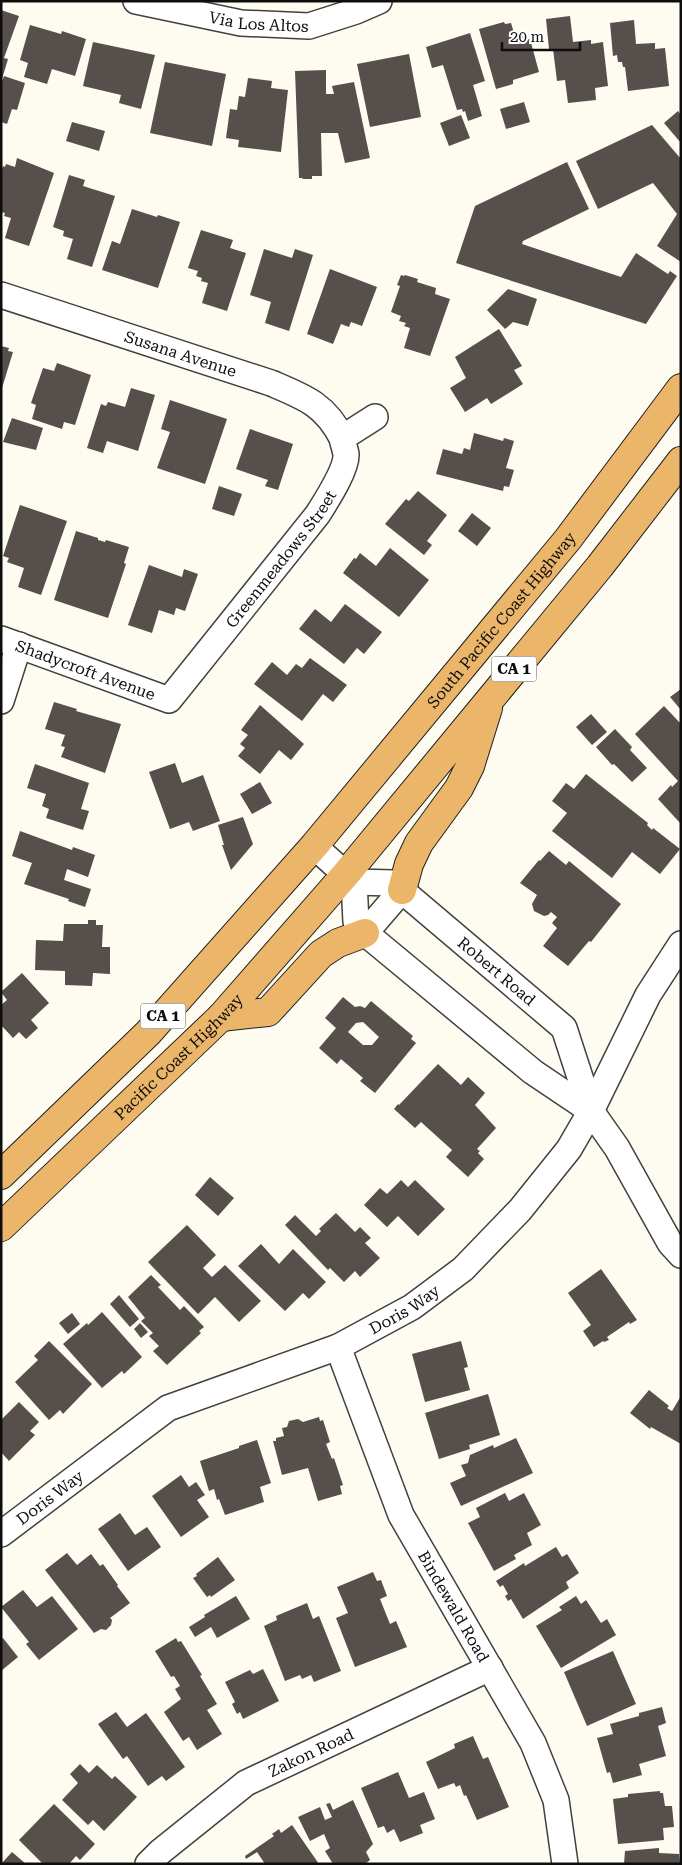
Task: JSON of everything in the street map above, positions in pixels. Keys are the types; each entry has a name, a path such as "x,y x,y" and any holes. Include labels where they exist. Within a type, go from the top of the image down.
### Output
{"highway":[{"name":"South Pacific Coast Highway","path":"314,846 568,539 681,388"},
{"name":"CA 1","path":"350,878 493,694 600,566 681,461"},
{"path":"402,890 409,864 419,843 459,788 470,766 493,694"},
{"name":"CA 1","path":"1,1174 148,1033 314,846"},
{"name":"Pacific Coast Highway","path":"1,1227 221,1017 350,878"},
{"path":"221,1017 268,1012 321,954 338,943 365,933"}],"street":[{"name":"Via Los Altos","path":"136,1 241,23 309,26 356,12 379,1"},
{"name":"Susana Avenue","path":"1,295 270,383 302,396 322,409 336,426 342,438"},
{"path":"342,438 375,417"},
{"name":"Greenmeadows Street","path":"169,700 318,514 340,473 346,456 342,438"},
{"path":"1,701 10,642"},
{"name":"Shadycroft Avenue","path":"10,642 169,700"},
{"path":"314,846 350,878"},
{"name":"Robert Road","path":"591,1111 533,1072 365,933 356,922 350,878 393,883 564,1028 591,1111 617,1148 670,1243 681,1255"},
{"path":"365,933 402,890"},
{"name":"Doris Way","path":"1,1534 168,1408 338,1348 412,1307 463,1269 520,1210 570,1149 591,1111 648,995 681,944"},
{"name":"Bindewald Road","path":"338,1348 401,1515 533,1743 556,1800 565,1864"},
{"name":"Zakon Road","path":"148,1864 160,1852 246,1783 490,1668"}],"building":[{"path":"1,10 19,16 4,58 8,59 2,79"},
{"path":"570,16 573,42 591,40 591,44 603,42 608,86 595,88 596,100 568,103 565,80 557,81 553,49 549,49 546,19"},
{"path":"634,20 636,44 655,43 655,49 665,48 669,86 628,91 625,67 623,67 622,62 618,62 617,55 613,56 610,23"},
{"path":"504,22 505,24 511,23 515,36 523,34 525,40 530,39 539,72 513,80 513,84 496,89 479,29"},
{"path":"30,25 61,34 62,31 86,39 75,76 52,69 47,84 24,77 28,63 20,60"},
{"path":"470,33 485,81 473,85 482,116 468,121 465,111 463,112 462,109 457,110 443,65 432,68 426,47"},
{"path":"93,42 155,55 141,109 119,103 121,95 83,86"},
{"path":"409,54 421,117 370,127 357,64"},
{"path":"165,62 226,74 212,146 150,133"},
{"path":"326,70 326,94 334,94 332,86 354,82 370,158 345,163 338,133 321,133 322,176 302,179 299,178 295,71"},
{"path":"4,76 25,83 17,110 12,109 7,124 1,122 1,84"},
{"path":"248,78 272,81 271,88 288,90 281,152 238,147 239,140 226,138 230,109 237,110 239,96 245,97"},
{"path":"524,102 530,122 506,129 500,109"},
{"path":"678,111 681,115 681,143 664,123"},
{"path":"461,115 470,138 449,146 440,123"},
{"path":"72,122 105,131 99,151 66,141"},
{"path":"652,125 681,159 681,262 657,246 677,214 653,183 598,209 576,161"},
{"path":"17,158 54,173 29,246 5,238 11,218 4,216 5,213 1,212 1,172 6,164 15,167"},
{"path":"567,162 589,209 523,241 522,244 621,277 636,253 668,274 670,271 677,276 646,324 456,263 475,206"},
{"path":"69,175 85,180 83,186 115,196 92,267 67,259 73,239 63,236 64,231 53,227"},
{"path":"132,209 180,222 158,288 102,270 112,241 120,244"},
{"path":"201,230 233,240 230,248 246,253 227,311 202,303 208,283 201,281 202,278 196,276 198,271 188,268"},
{"path":"264,249 292,258 295,249 313,255 289,331 265,323 271,302 250,295"},
{"path":"330,269 377,287 362,326 351,322 349,327 341,324 333,344 307,334"},
{"path":"401,275 418,279 417,282 436,288 435,294 450,299 430,356 404,348 410,328 404,326 406,323 399,321 401,316 391,312 400,286 397,285"},
{"path":"508,289 537,299 528,326 513,322 505,329 487,310"},
{"path":"499,329 522,366 514,370 523,384 491,404 487,398 465,412 450,388 466,378 455,357"},
{"path":"1,346 9,348 8,351 13,352 2,388"},
{"path":"57,363 91,375 75,425 64,422 62,429 32,419 36,405 31,403 43,368 54,371"},
{"path":"131,388 155,395 138,451 107,441 103,453 87,448 101,404 106,406 108,402 125,407"},
{"path":"170,400 227,419 205,484 157,468 170,432 161,429"},
{"path":"12,418 43,428 36,450 3,442"},
{"path":"250,429 293,444 278,490 265,486 268,480 236,469"},
{"path":"474,433 503,441 504,438 514,441 506,468 514,470 509,487 504,486 503,491 436,474 443,449 462,454 464,448 470,450"},
{"path":"219,486 242,494 234,516 212,509"},
{"path":"418,491 447,515 427,541 432,545 424,555 385,524 406,499 409,501"},
{"path":"20,505 67,521 41,595 18,587 24,568 7,562 9,558 3,556"},
{"path":"472,513 491,528 477,546 458,531"},
{"path":"76,531 98,538 98,540 105,542 106,540 129,547 124,563 126,564 108,618 54,600"},
{"path":"390,548 429,580 399,617 343,573 360,553 376,566"},
{"path":"149,565 182,577 184,569 198,574 185,611 176,608 174,615 159,610 152,633 128,625"},
{"path":"345,604 382,632 364,654 357,648 344,664 299,629 315,609 331,622"},
{"path":"310,658 347,685 333,702 323,694 302,721 254,684 272,662 287,675 296,664 302,668"},
{"path":"681,689 681,710 670,697"},
{"path":"54,702 77,709 76,711 121,724 105,773 61,757 65,747 61,746 65,735 45,729"},
{"path":"260,705 304,744 291,760 279,750 260,774 238,756 245,748 240,744 248,735 241,730"},
{"path":"664,706 681,724 681,824 658,799 671,785 672,787 678,781 635,734"},
{"path":"591,714 607,732 592,745 576,727"},
{"path":"615,729 632,747 630,750 647,768 632,782 614,764 612,765 596,747"},
{"path":"175,763 182,783 203,775 220,821 193,831 189,822 170,829 149,772"},
{"path":"35,764 89,783 81,809 89,811 83,830 46,818 49,809 42,806 46,794 27,788"},
{"path":"586,774 648,823 647,825 652,830 653,828 680,849 660,874 632,852 612,878 552,831 567,813 552,801 566,783 574,789"},
{"path":"260,782 272,803 252,814 240,794"},
{"path":"243,817 253,844 231,870 222,845 224,845 218,825"},
{"path":"20,831 72,850 73,847 95,855 88,877 67,869 64,880 91,889 85,907 68,901 69,899 24,884 32,863 12,856"},
{"path":"549,851 566,865 569,861 621,904 591,942 589,941 568,966 543,946 557,928 552,923 557,917 551,912 544,916 534,911 532,904 537,895 520,883"},
{"path":"88,920 96,920 96,925 103,925 102,947 110,947 110,974 93,973 92,986 65,985 65,971 35,970 36,940 63,941 64,924 88,924"},
{"path":"22,973 49,1003 31,1020 38,1028 26,1039 19,1032 13,1038 1,1025 1,1005 7,1000 1,992"},
{"path":"343,997 355,1007 365,1008 371,1001 413,1036 411,1039 416,1043 375,1093 360,1081 363,1078 341,1059 337,1064 319,1048 336,1028 325,1018","holes":["363,1022 379,1037 372,1045 363,1045 348,1032 356,1023"]},
{"path":"438,1064 461,1085 468,1077 485,1093 475,1105 496,1128 477,1149 484,1159 468,1177 446,1157 452,1150 421,1122 415,1128 394,1109"},
{"path":"210,1177 234,1198 218,1216 195,1195"},
{"path":"401,1180 408,1187 415,1180 445,1209 418,1236 398,1216 387,1227 364,1205 380,1188 387,1194"},
{"path":"336,1213 355,1232 360,1227 371,1238 365,1243 380,1258 360,1277 355,1271 344,1282 330,1268 328,1270 285,1225 295,1215 316,1236 321,1231 319,1229"},
{"path":"187,1225 216,1255 203,1268 212,1277 225,1265 261,1301 239,1322 215,1297 198,1314 148,1262"},
{"path":"261,1244 279,1264 293,1249 326,1282 309,1299 303,1293 285,1311 238,1266"},
{"path":"601,1269 637,1320 630,1324 629,1322 607,1337 609,1340 603,1341 594,1347 583,1331 591,1325 568,1293"},
{"path":"151,1275 161,1285 158,1287 180,1310 184,1306 204,1327 199,1331 201,1333 167,1365 153,1351 159,1346 149,1336 153,1333 141,1321 145,1318 128,1297"},
{"path":"119,1295 139,1319 130,1327 110,1304"},
{"path":"102,1312 142,1357 124,1374 122,1371 102,1388 63,1344"},
{"path":"72,1313 80,1324 68,1334 59,1323"},
{"path":"140,1323 148,1332 141,1338 134,1329"},
{"path":"49,1341 92,1384 63,1414 60,1410 49,1420 15,1382 38,1360 34,1356"},
{"path":"461,1341 468,1367 464,1368 470,1390 425,1402 412,1354"},
{"path":"649,1390 669,1406 667,1408 672,1411 681,1396 681,1444 651,1427 650,1429 630,1413"},
{"path":"488,1394 500,1435 469,1445 470,1449 439,1459 425,1413"},
{"path":"19,1402 39,1422 30,1431 35,1435 9,1461 1,1452 1,1420"},
{"path":"319,1417 320,1421 323,1420 330,1442 326,1444 332,1459 334,1458 343,1485 340,1486 342,1494 318,1501 308,1468 282,1475 273,1441 284,1436 282,1428 287,1427 289,1421 298,1419 303,1422"},
{"path":"516,1438 533,1473 461,1506 450,1483 466,1476 461,1465 468,1463 470,1455 493,1445 494,1448"},
{"path":"257,1440 271,1483 260,1487 264,1502 225,1515 219,1499 217,1500 214,1489 209,1491 200,1461"},
{"path":"181,1475 189,1487 196,1482 205,1495 197,1500 209,1517 181,1537 152,1496"},
{"path":"505,1493 509,1501 524,1493 541,1525 527,1533 532,1545 514,1555 516,1559 494,1571 468,1523 480,1517 476,1508"},
{"path":"120,1513 135,1535 147,1527 161,1547 128,1571 98,1529"},
{"path":"556,1547 562,1557 567,1554 579,1573 566,1582 569,1588 523,1619 511,1599 508,1601 505,1596 508,1594 503,1585 500,1587 496,1581 524,1563 525,1566"},
{"path":"67,1553 77,1565 91,1554 100,1566 103,1564 130,1603 110,1618 112,1620 111,1625 106,1630 101,1629 94,1633 45,1570"},
{"path":"218,1557 235,1580 211,1597 210,1595 207,1597 193,1578"},
{"path":"373,1572 377,1581 381,1580 387,1596 380,1599 390,1624 396,1621 407,1647 355,1667 336,1618 348,1613 337,1587"},
{"path":"23,1590 37,1607 52,1596 78,1629 39,1660 26,1644 29,1642 1,1607"},
{"path":"236,1596 250,1619 217,1638 211,1627 195,1637 189,1627 205,1617 204,1615"},
{"path":"576,1596 581,1604 586,1600 601,1623 607,1619 616,1635 561,1668 536,1626 562,1610 559,1607"},
{"path":"307,1603 313,1619 319,1616 341,1671 314,1682 311,1675 302,1679 300,1675 285,1681 264,1626 277,1620 276,1616"},
{"path":"3,1638 18,1657 1,1671 1,1640"},
{"path":"176,1638 178,1642 181,1641 217,1704 207,1710 222,1734 197,1750 189,1737 183,1741 164,1712 181,1699 175,1689 180,1686 174,1676 171,1677 155,1651"},
{"path":"613,1651 636,1704 587,1726 564,1672"},
{"path":"263,1669 279,1701 243,1719 240,1712 237,1714 232,1704 235,1702 225,1682 250,1670 253,1674"},
{"path":"662,1707 666,1723 658,1726 666,1756 639,1764 642,1775 613,1783 610,1772 607,1773 597,1738 613,1734 610,1724"},
{"path":"116,1712 127,1727 146,1713 185,1767 166,1781 162,1776 148,1786 127,1756 123,1759 98,1724"},
{"path":"473,1736 483,1759 488,1757 509,1807 477,1820 460,1785 456,1787 454,1783 438,1789 426,1762 455,1748 454,1744"},
{"path":"80,1764 89,1773 97,1765 112,1779 115,1776 137,1797 104,1831 93,1820 88,1825 62,1800 78,1783 70,1774"},
{"path":"398,1772 409,1798 424,1792 435,1819 420,1825 423,1833 400,1842 394,1829 387,1833 384,1826 378,1828 361,1788"},
{"path":"660,1791 660,1793 663,1793 665,1806 672,1806 674,1827 663,1828 664,1840 618,1844 613,1799 628,1797 628,1794"},
{"path":"353,1800 373,1844 366,1852 370,1860 365,1864 333,1864 325,1851 330,1848 324,1834 310,1841 298,1817 320,1807 325,1820 332,1817 326,1804 330,1803 333,1810"},
{"path":"54,1804 95,1844 80,1860 76,1856 69,1864 43,1864 19,1840"},
{"path":"292,1825 319,1864 265,1864 257,1852 246,1859 245,1856 274,1836 272,1834 279,1829 281,1833"},
{"path":"659,1848 659,1853 679,1854 680,1864 624,1864 625,1851"},
{"path":"12,1852 26,1864 1,1864"}]}
